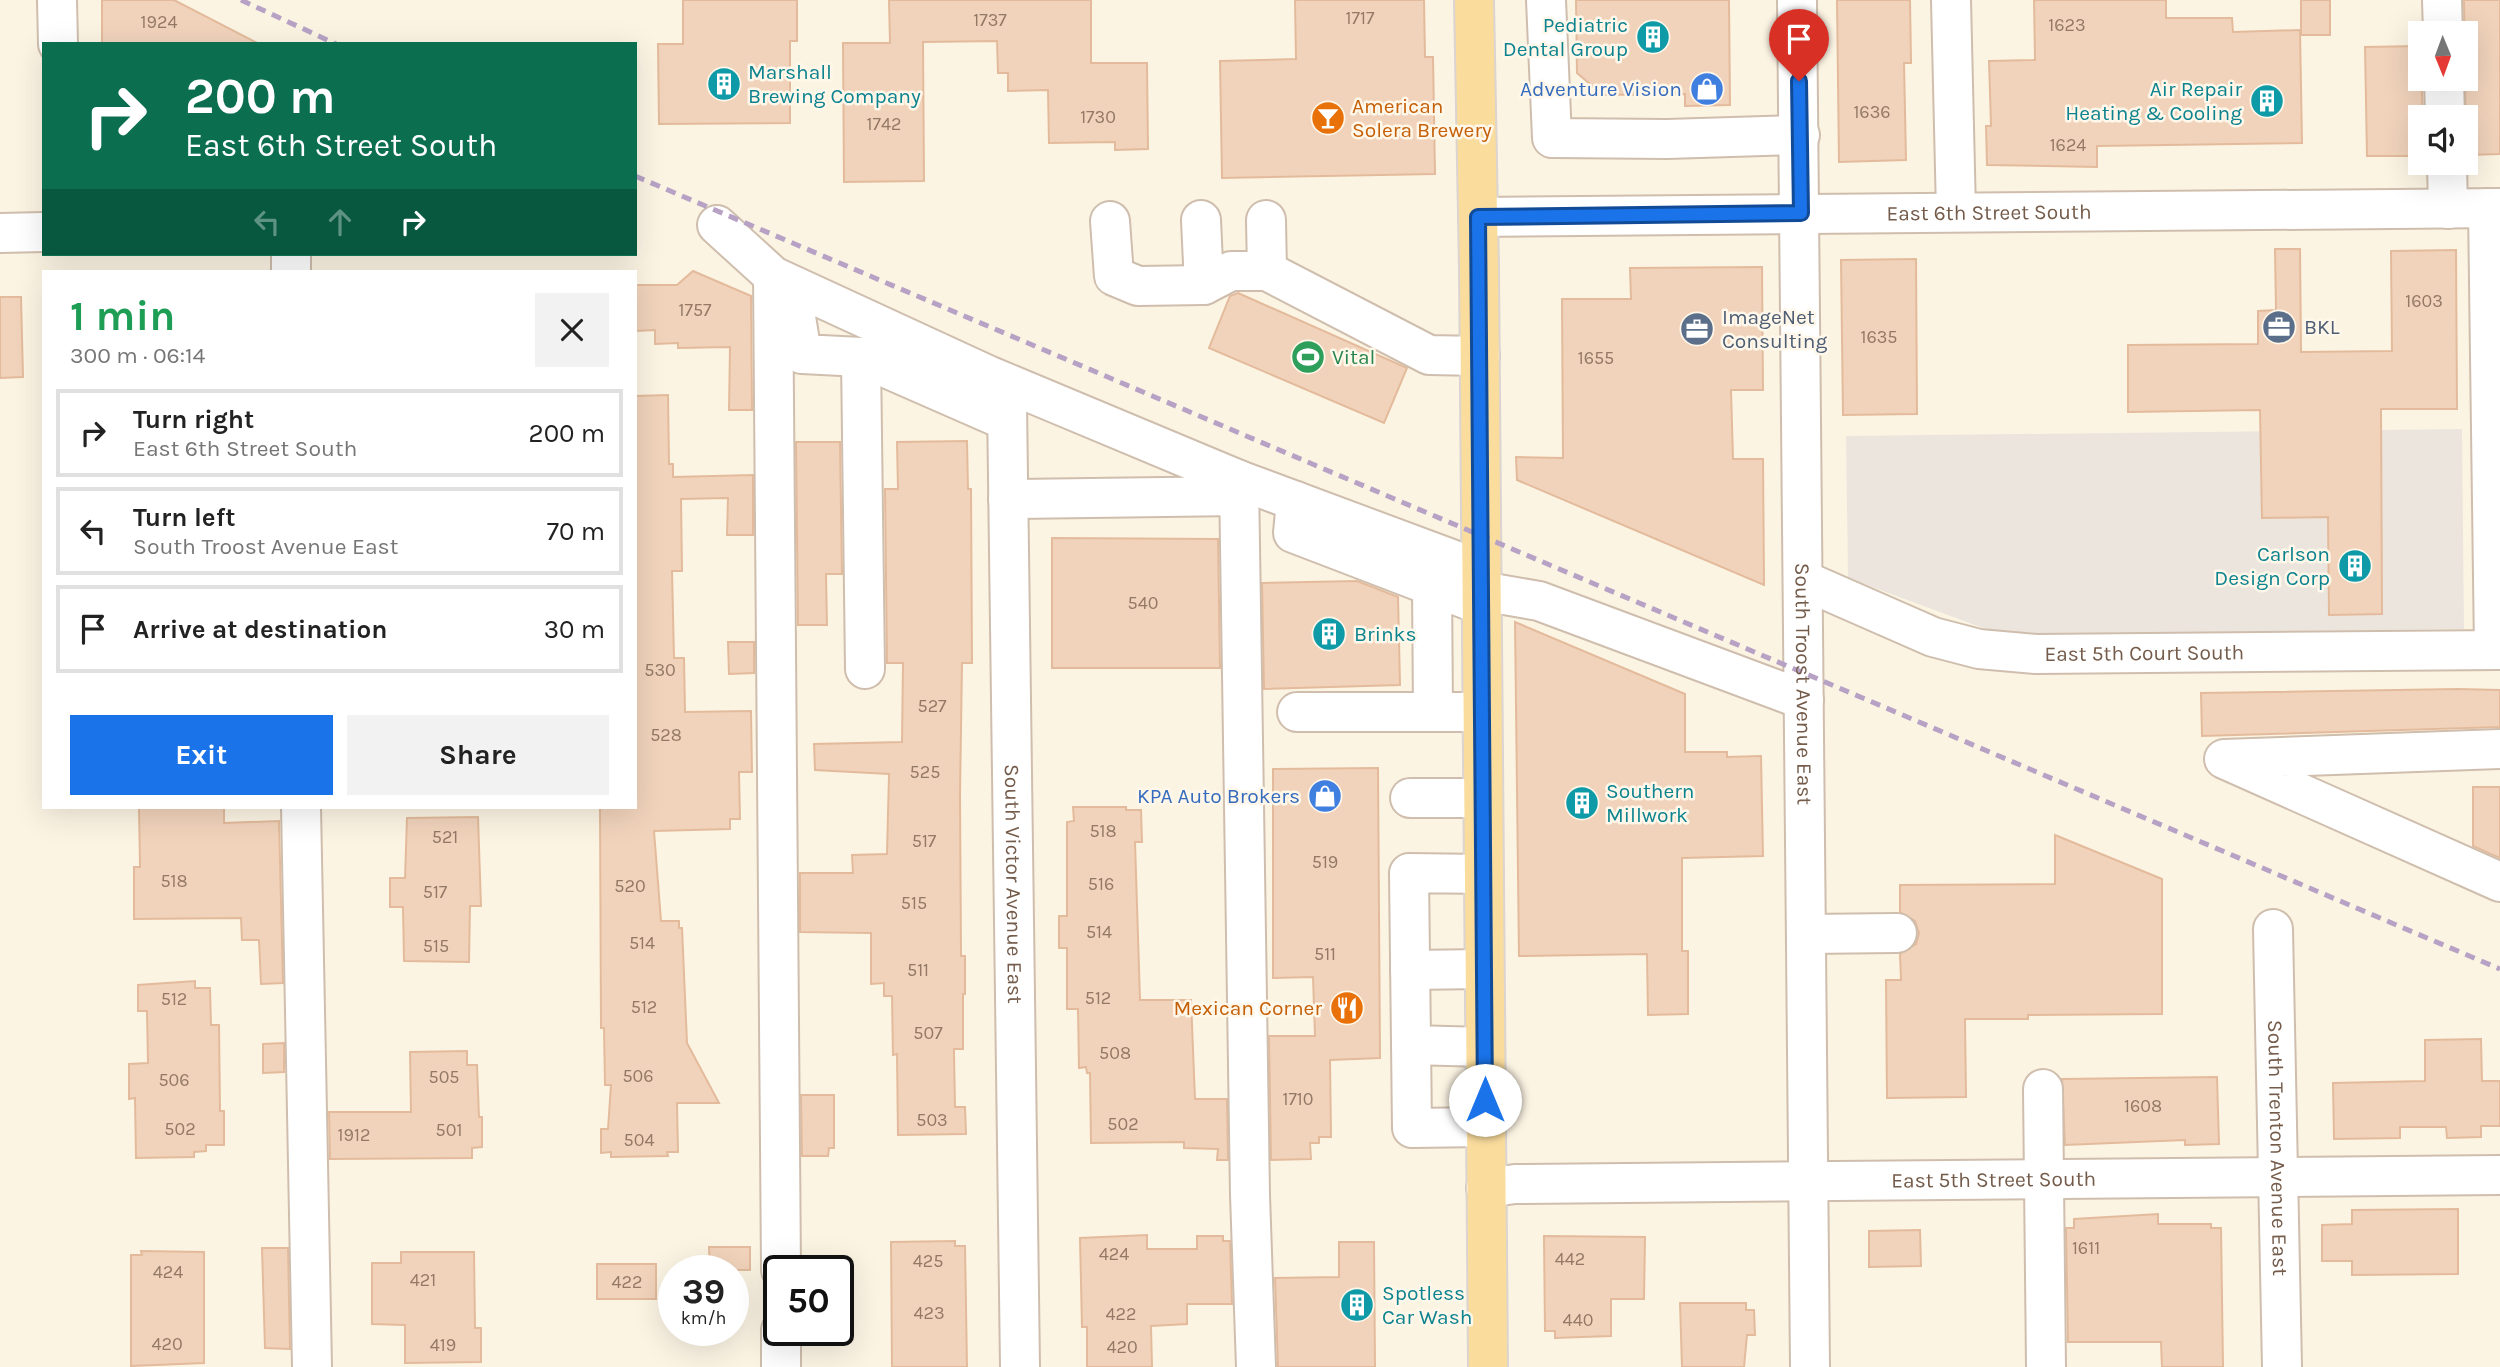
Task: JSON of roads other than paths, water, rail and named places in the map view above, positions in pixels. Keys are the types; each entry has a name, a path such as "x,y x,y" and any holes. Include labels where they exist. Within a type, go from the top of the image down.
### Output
{"main road":[{"path":"1474,0 1480,356 1488,1367"}],"street":[{"path":"57,0 58,42"},
{"path":"1546,0 1552,138 1667,139 1800,135"},
{"name":"South Troost Avenue East","path":"1797,0 1810,1367"},
{"path":"1951,0 1956,212"},
{"path":"2442,0 2443,21"},
{"path":"2447,175 2448,209"},
{"path":"2494,208 2497,650"},
{"name":"East 6th Street South","path":"1478,217 2494,208"},
{"path":"1201,220 1205,285"},
{"path":"1266,220 1267,271"},
{"path":"1110,221 1114,276 1138,286 1205,285 1231,271 1267,271 1429,355 1480,356"},
{"path":"717,225 773,276 1240,488 1296,501 1481,589"},
{"path":"0,233 42,232"},
{"path":"773,276 796,317 802,354 861,357 865,669"},
{"path":"773,276 780,1255"},
{"name":"South Victor Avenue East","path":"861,357 1007,412 1020,1367"},
{"path":"1008,499 1240,488"},
{"path":"1240,488 1256,1367"},
{"path":"1296,501 1293,533 1432,585 1481,589 1539,601 1804,700"},
{"name":"East 5th Court South","path":"1803,580 1933,637 1979,649 2036,654 2497,650"},
{"path":"1432,585 1433,712"},
{"path":"1297,712 1482,712"},
{"path":"2500,749 2224,759 2500,882"},
{"path":"1410,798 1483,798"},
{"path":"301,809 312,1367"},
{"path":"1484,874 1409,873 1412,1128 1485,1127"},
{"name":"South Trenton Avenue East","path":"2273,929 2282,1367"},
{"path":"1806,934 1897,933"},
{"path":"1410,970 1484,968"},
{"path":"1411,1045 1485,1047"},
{"path":"2043,1089 2046,1367"},
{"name":"East 5th Street South","path":"1486,1188 1515,1184 1807,1180 2500,1175"},
{"path":"781,1346 781,1367"}],"railway":[{"path":"241,0 332,42"},
{"path":"637,177 2500,969"}],"place":[{"name":"Pediatric Dental Group","path":"1653,37"},
{"name":"Marshall Brewing Company","path":"724,84"},
{"name":"Adventure Vision","path":"1707,89"},
{"name":"Air Repair Heating & Cooling","path":"2267,101"},
{"name":"American Solera Brewery","path":"1328,118"},
{"name":"BKL","path":"2279,327"},
{"name":"ImageNet Consulting","path":"1697,329"},
{"name":"Vital","path":"1308,357"},
{"name":"Carlson Design Corp","path":"2355,566"},
{"name":"Brinks","path":"1329,634"},
{"name":"KPA Auto Brokers","path":"1325,796"},
{"name":"Southern Millwork","path":"1582,803"},
{"name":"Mexican Corner","path":"1347,1008"},
{"name":"Spotless Car Wash","path":"1357,1305"}]}
